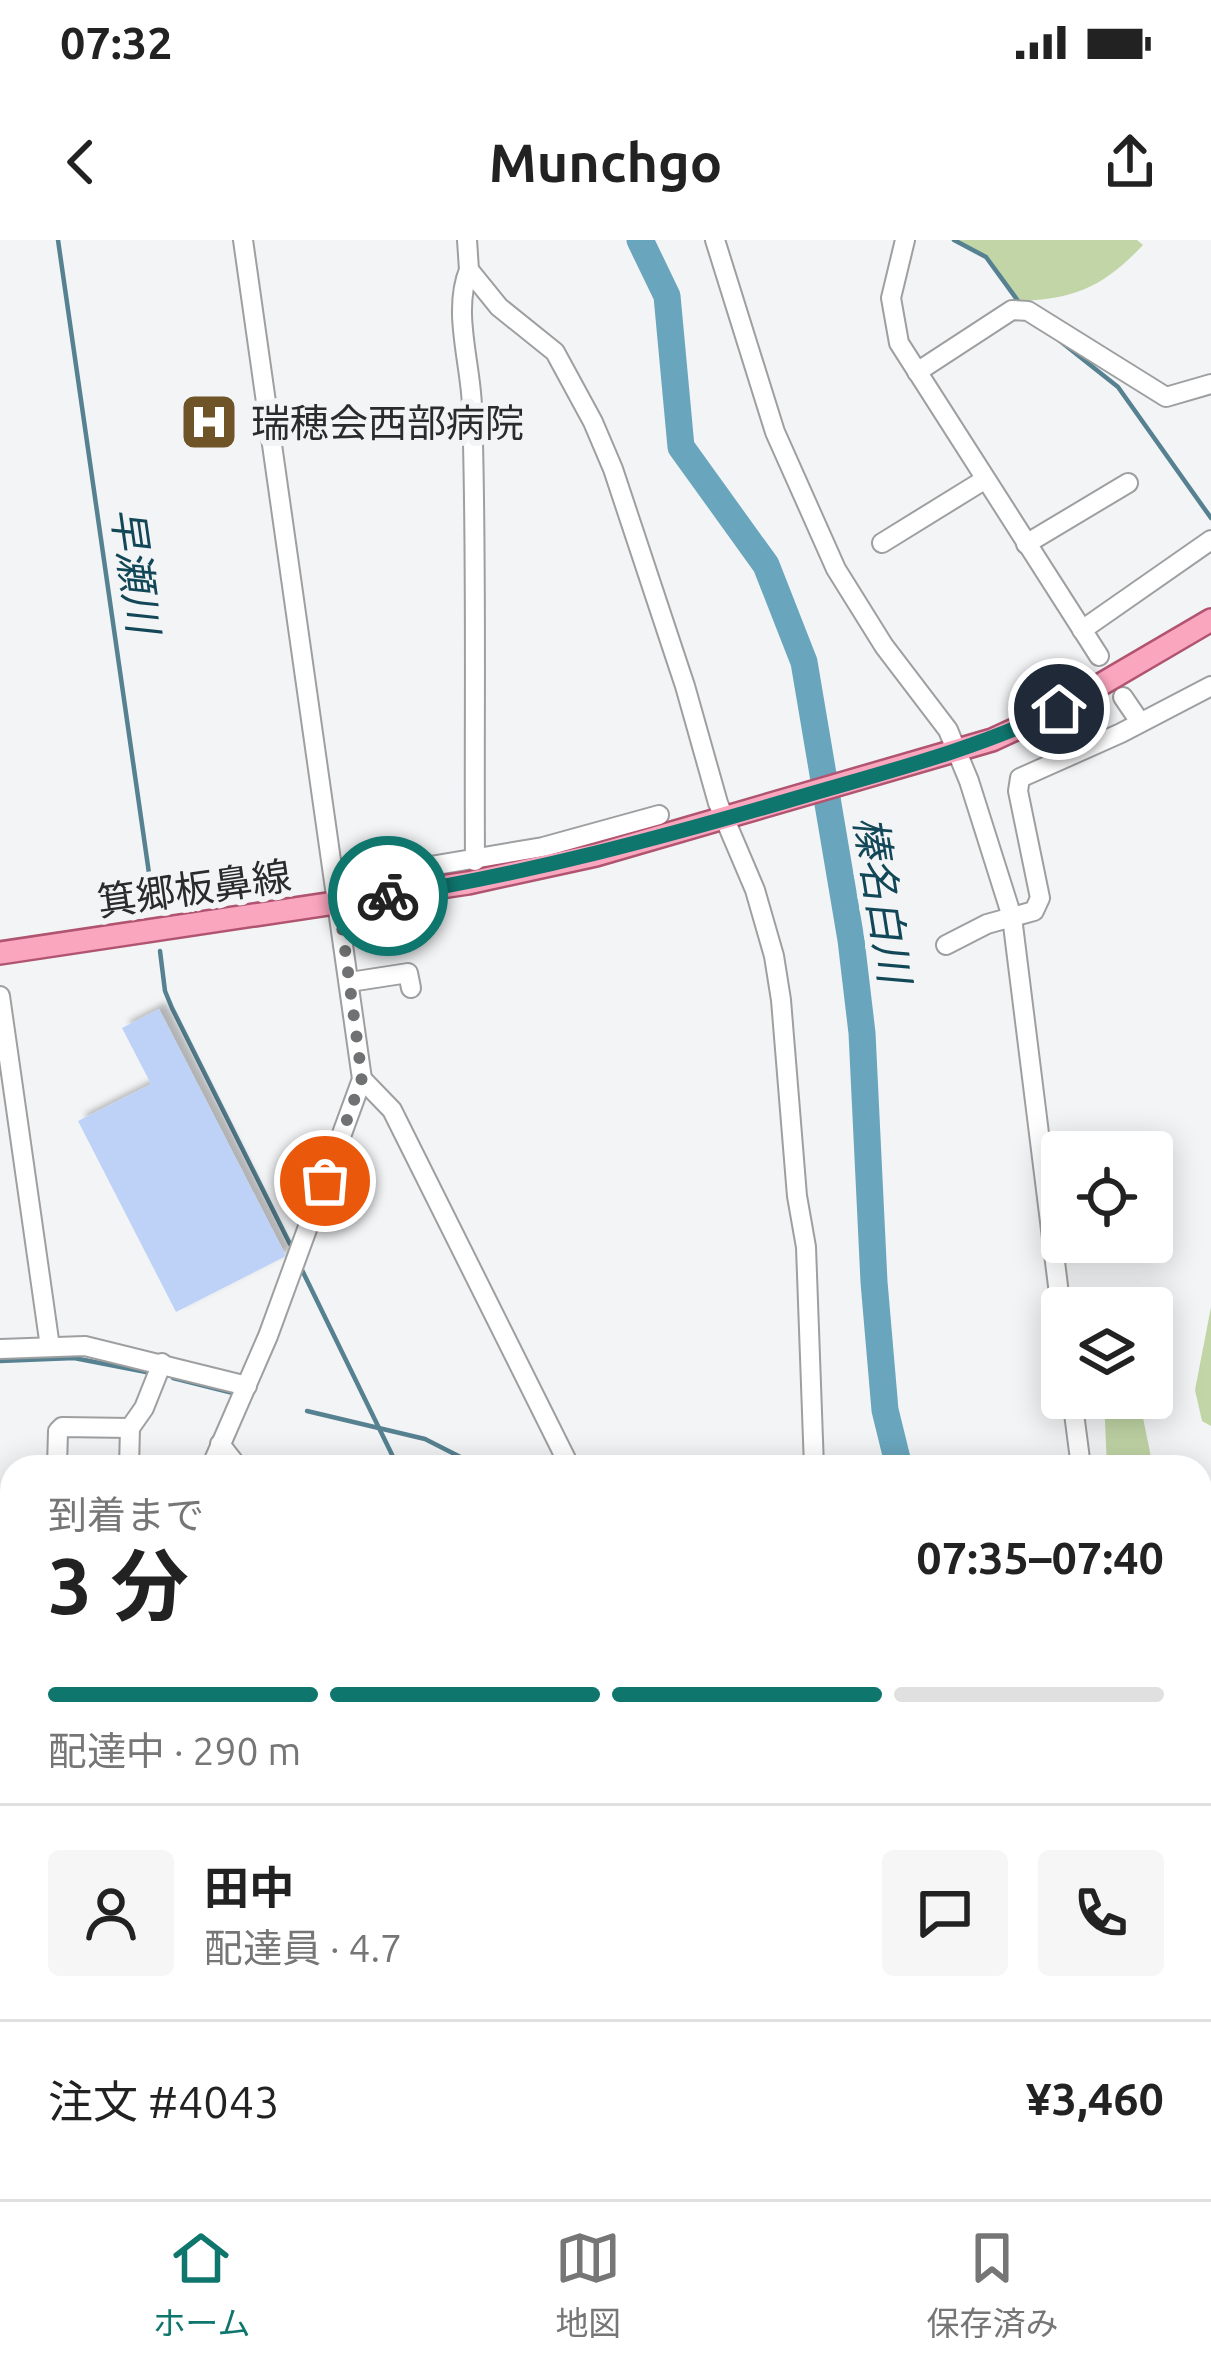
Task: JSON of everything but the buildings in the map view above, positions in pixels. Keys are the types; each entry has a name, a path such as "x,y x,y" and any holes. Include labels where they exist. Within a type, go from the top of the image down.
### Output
{"main road":[{"name":"箕郷板鼻線","path":"0,953 338,893 530,871 731,817 992,740 1059,709 1211,620"}],"street":[{"path":"216,1455 247,1387 362,1078 243,240"},
{"path":"467,240 464,319 472,403 475,861"},
{"path":"715,240 775,432 836,568 958,750 1012,916 1058,1287"},
{"path":"905,240 891,310 899,343 1099,656"},
{"path":"469,270 499,308 555,352 593,422 628,512 755,890 781,1000 797,1196 806,1246 814,1455"},
{"path":"917,372 1012,310 1028,311 1166,398 1211,384"},
{"path":"882,543 984,480"},
{"path":"1026,544 1128,482"},
{"path":"1082,630 1211,540"},
{"path":"946,946 987,924 1034,911 1040,898 1018,790 1020,778 1211,686"},
{"path":"1123,698 1140,722"},
{"path":"338,893 659,815"},
{"path":"350,982 408,973 411,988"},
{"path":"0,996 50,1346"},
{"path":"362,1078 392,1110 564,1455"},
{"path":"0,1349 85,1346 247,1387"},
{"path":"129,1455 130,1428 144,1408 162,1363"},
{"path":"1075,1419 1079,1455"},
{"path":"57,1455 62,1427 130,1428"},
{"path":"220,1444 229,1455"}],"green space":[{"path":"952,240 1137,240 1143,245 1089,287 1021,301 984,257"},
{"path":"1211,1307 1211,1426 1202,1421 1195,1390"},
{"path":"1105,1419 1143,1419 1151,1455 1106,1455"}],"waterway":[{"name":"早瀬川","path":"58,240 154,908"},
{"name":"榛名白川","path":"640,240 667,296 681,447 766,565 804,662 862,1033 874,1282 885,1410 896,1455"},
{"path":"954,240 986,257 1021,305"},
{"path":"1060,341 1118,387 1211,518"},
{"name":"早瀬川","path":"160,951 172,1008 290,1244"},
{"name":"早瀬川","path":"302,1270 392,1455"},
{"path":"0,1361 74,1358 146,1372"},
{"path":"173,1378 233,1393"},
{"path":"307,1411 425,1439 456,1455"}],"way so far":[{"path":"325,1181 362,1078 339,904 388,896"}],"place":[{"name":"瑞穂会西部病院","path":"209,422"}],"route":[{"path":"388,896 530,871 737,816 992,740 1059,709"}]}
